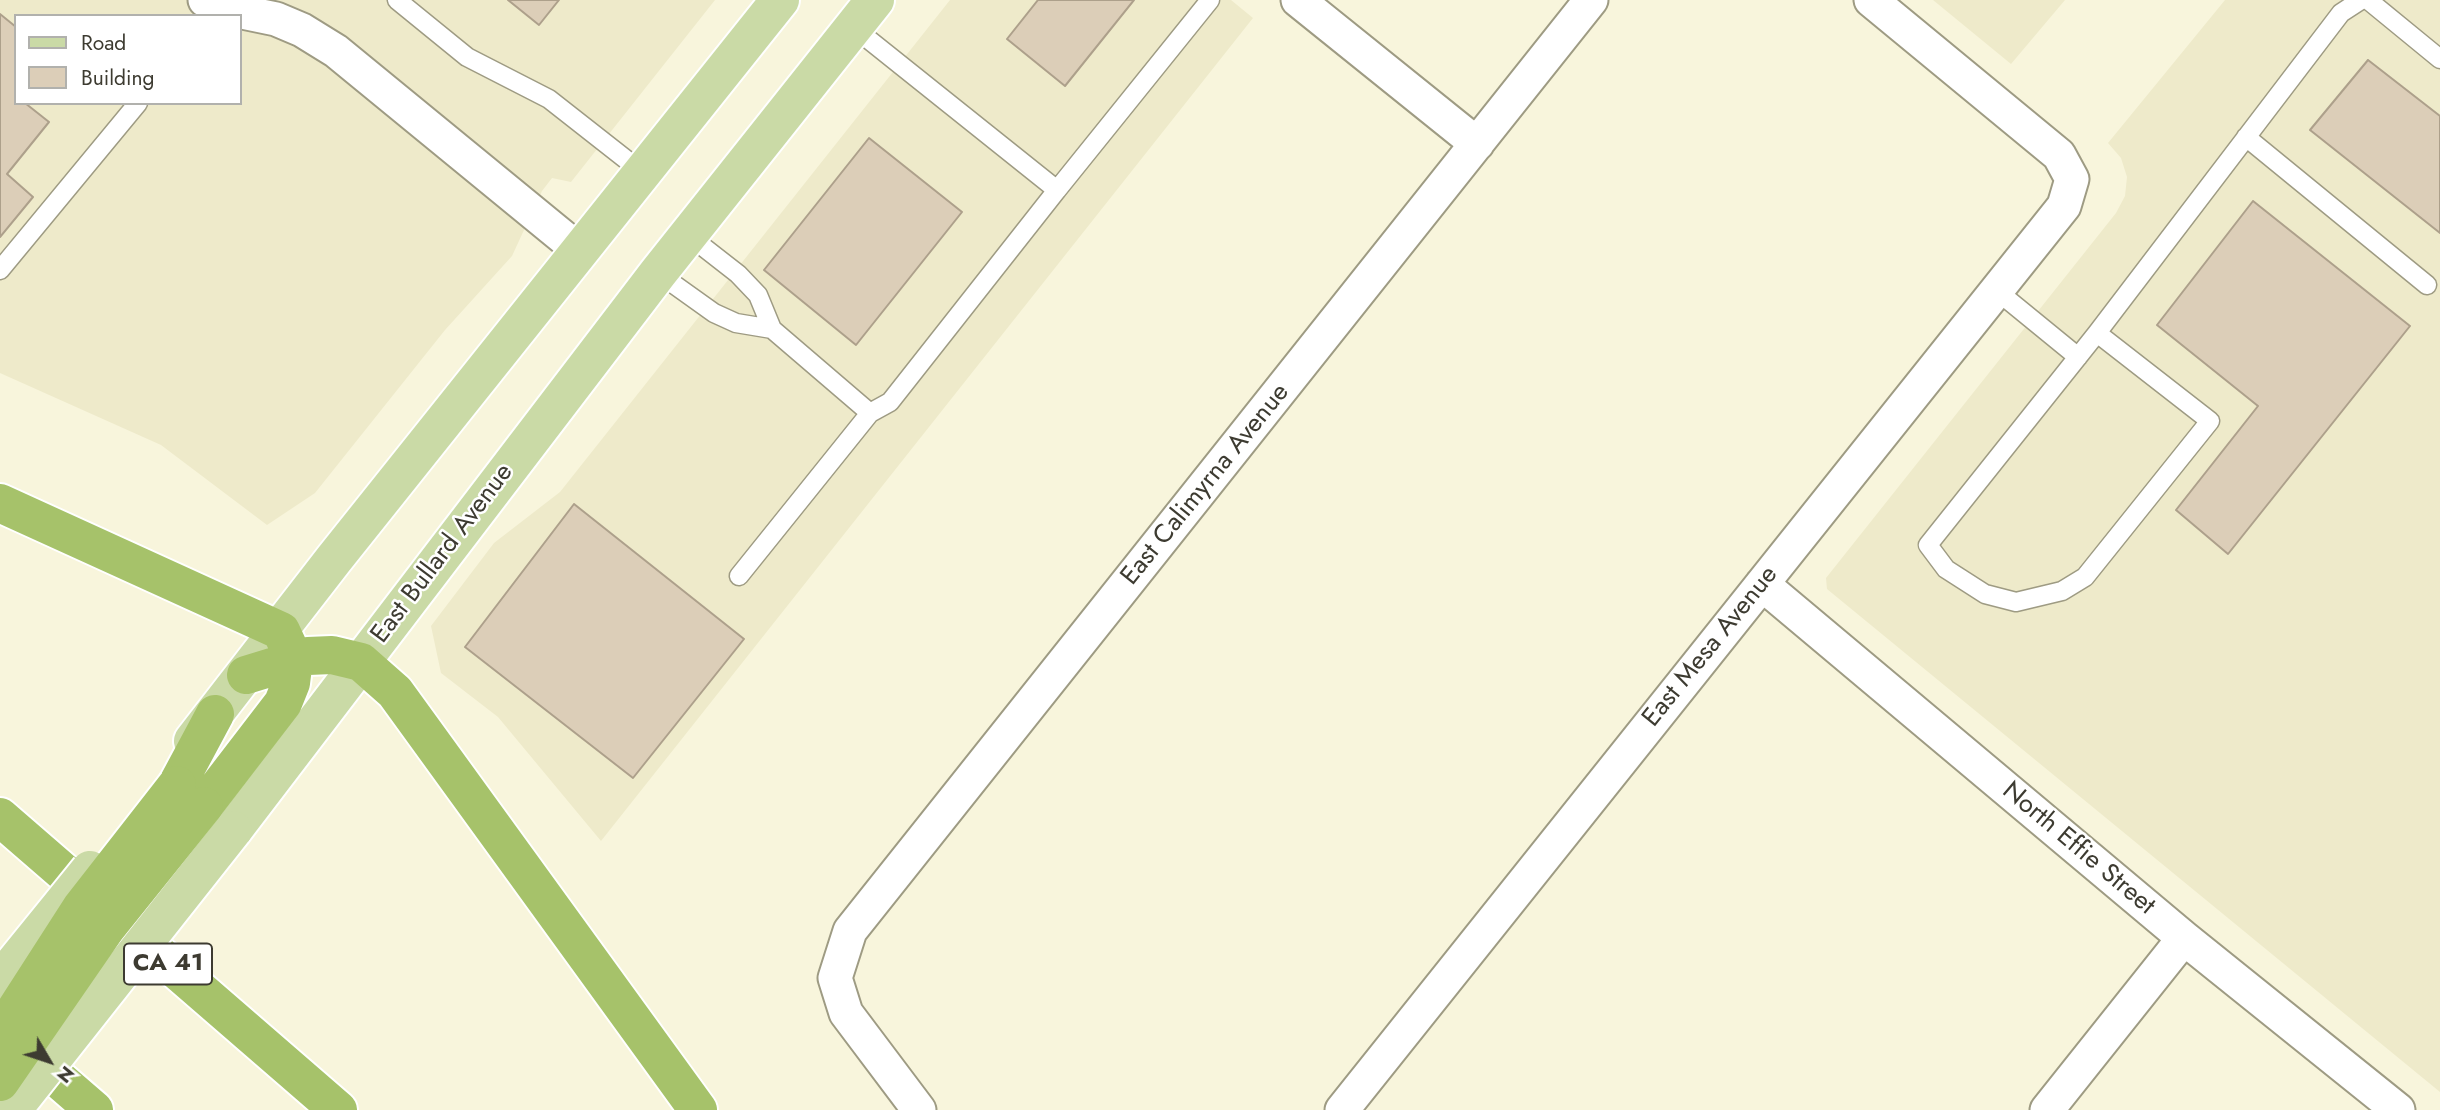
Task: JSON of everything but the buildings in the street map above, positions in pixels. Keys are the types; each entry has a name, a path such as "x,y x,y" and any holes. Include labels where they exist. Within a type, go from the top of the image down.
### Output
{"highway":[{"path":"0,503 287,645 361,662 395,692 698,1110"},
{"path":"0,1034 81,908 182,789 283,703 291,683 287,645"},
{"path":"0,1082 107,927 182,789 215,714"},
{"name":"CA 41","path":"0,817 338,1110"},
{"path":"0,1028 94,1110"}],"main road":[{"path":"215,714 246,675 287,645 334,559 780,0"},
{"name":"East Bullard Avenue","path":"12,1110 233,830 658,273 864,13"},
{"path":"0,981 182,789"}],"street":[{"path":"1298,0 1477,144"},
{"name":"East Calimyrna Avenue","path":"919,1110 846,1013 835,978 850,931 1591,0"},
{"name":"East Mesa Avenue","path":"1342,1110 2064,206 2072,179 2059,155 1871,0"},
{"path":"211,7 276,19 302,30 335,51 580,251"},
{"name":"North Effie Street","path":"1762,584 2185,938 2398,1110"},
{"path":"2047,1110 2185,938"}],"lane":[{"path":"397,0 467,57 549,99 642,172"},
{"path":"739,576 870,413 890,402 1210,0"},
{"path":"2097,333 2210,421 2085,577 2063,591 2016,602 1985,594 1946,569 1927,545 2097,333 2340,13 2361,0"},
{"path":"2368,0 2440,58"},
{"path":"864,13 1057,190"},
{"path":"0,270 136,105"},
{"path":"2246,137 2427,285"},
{"path":"688,235 738,274 758,295 772,329 870,413"},
{"path":"658,273 714,313 736,323 772,329"},
{"path":"1996,290 2078,357"}],"shaded area":[{"path":"0,0 715,0 571,182 552,178 542,191 512,256 445,330 315,493 267,525 161,445 0,373"},
{"path":"950,0 1231,0 1253,18 601,841 498,717 441,673 431,626 494,543 560,492"},
{"path":"1933,0 2065,0 2011,64"},
{"path":"2225,0 2440,0 2440,1092 1827,589 1826,578 2116,213 2125,196 2127,177 2121,158 2108,143"}]}
